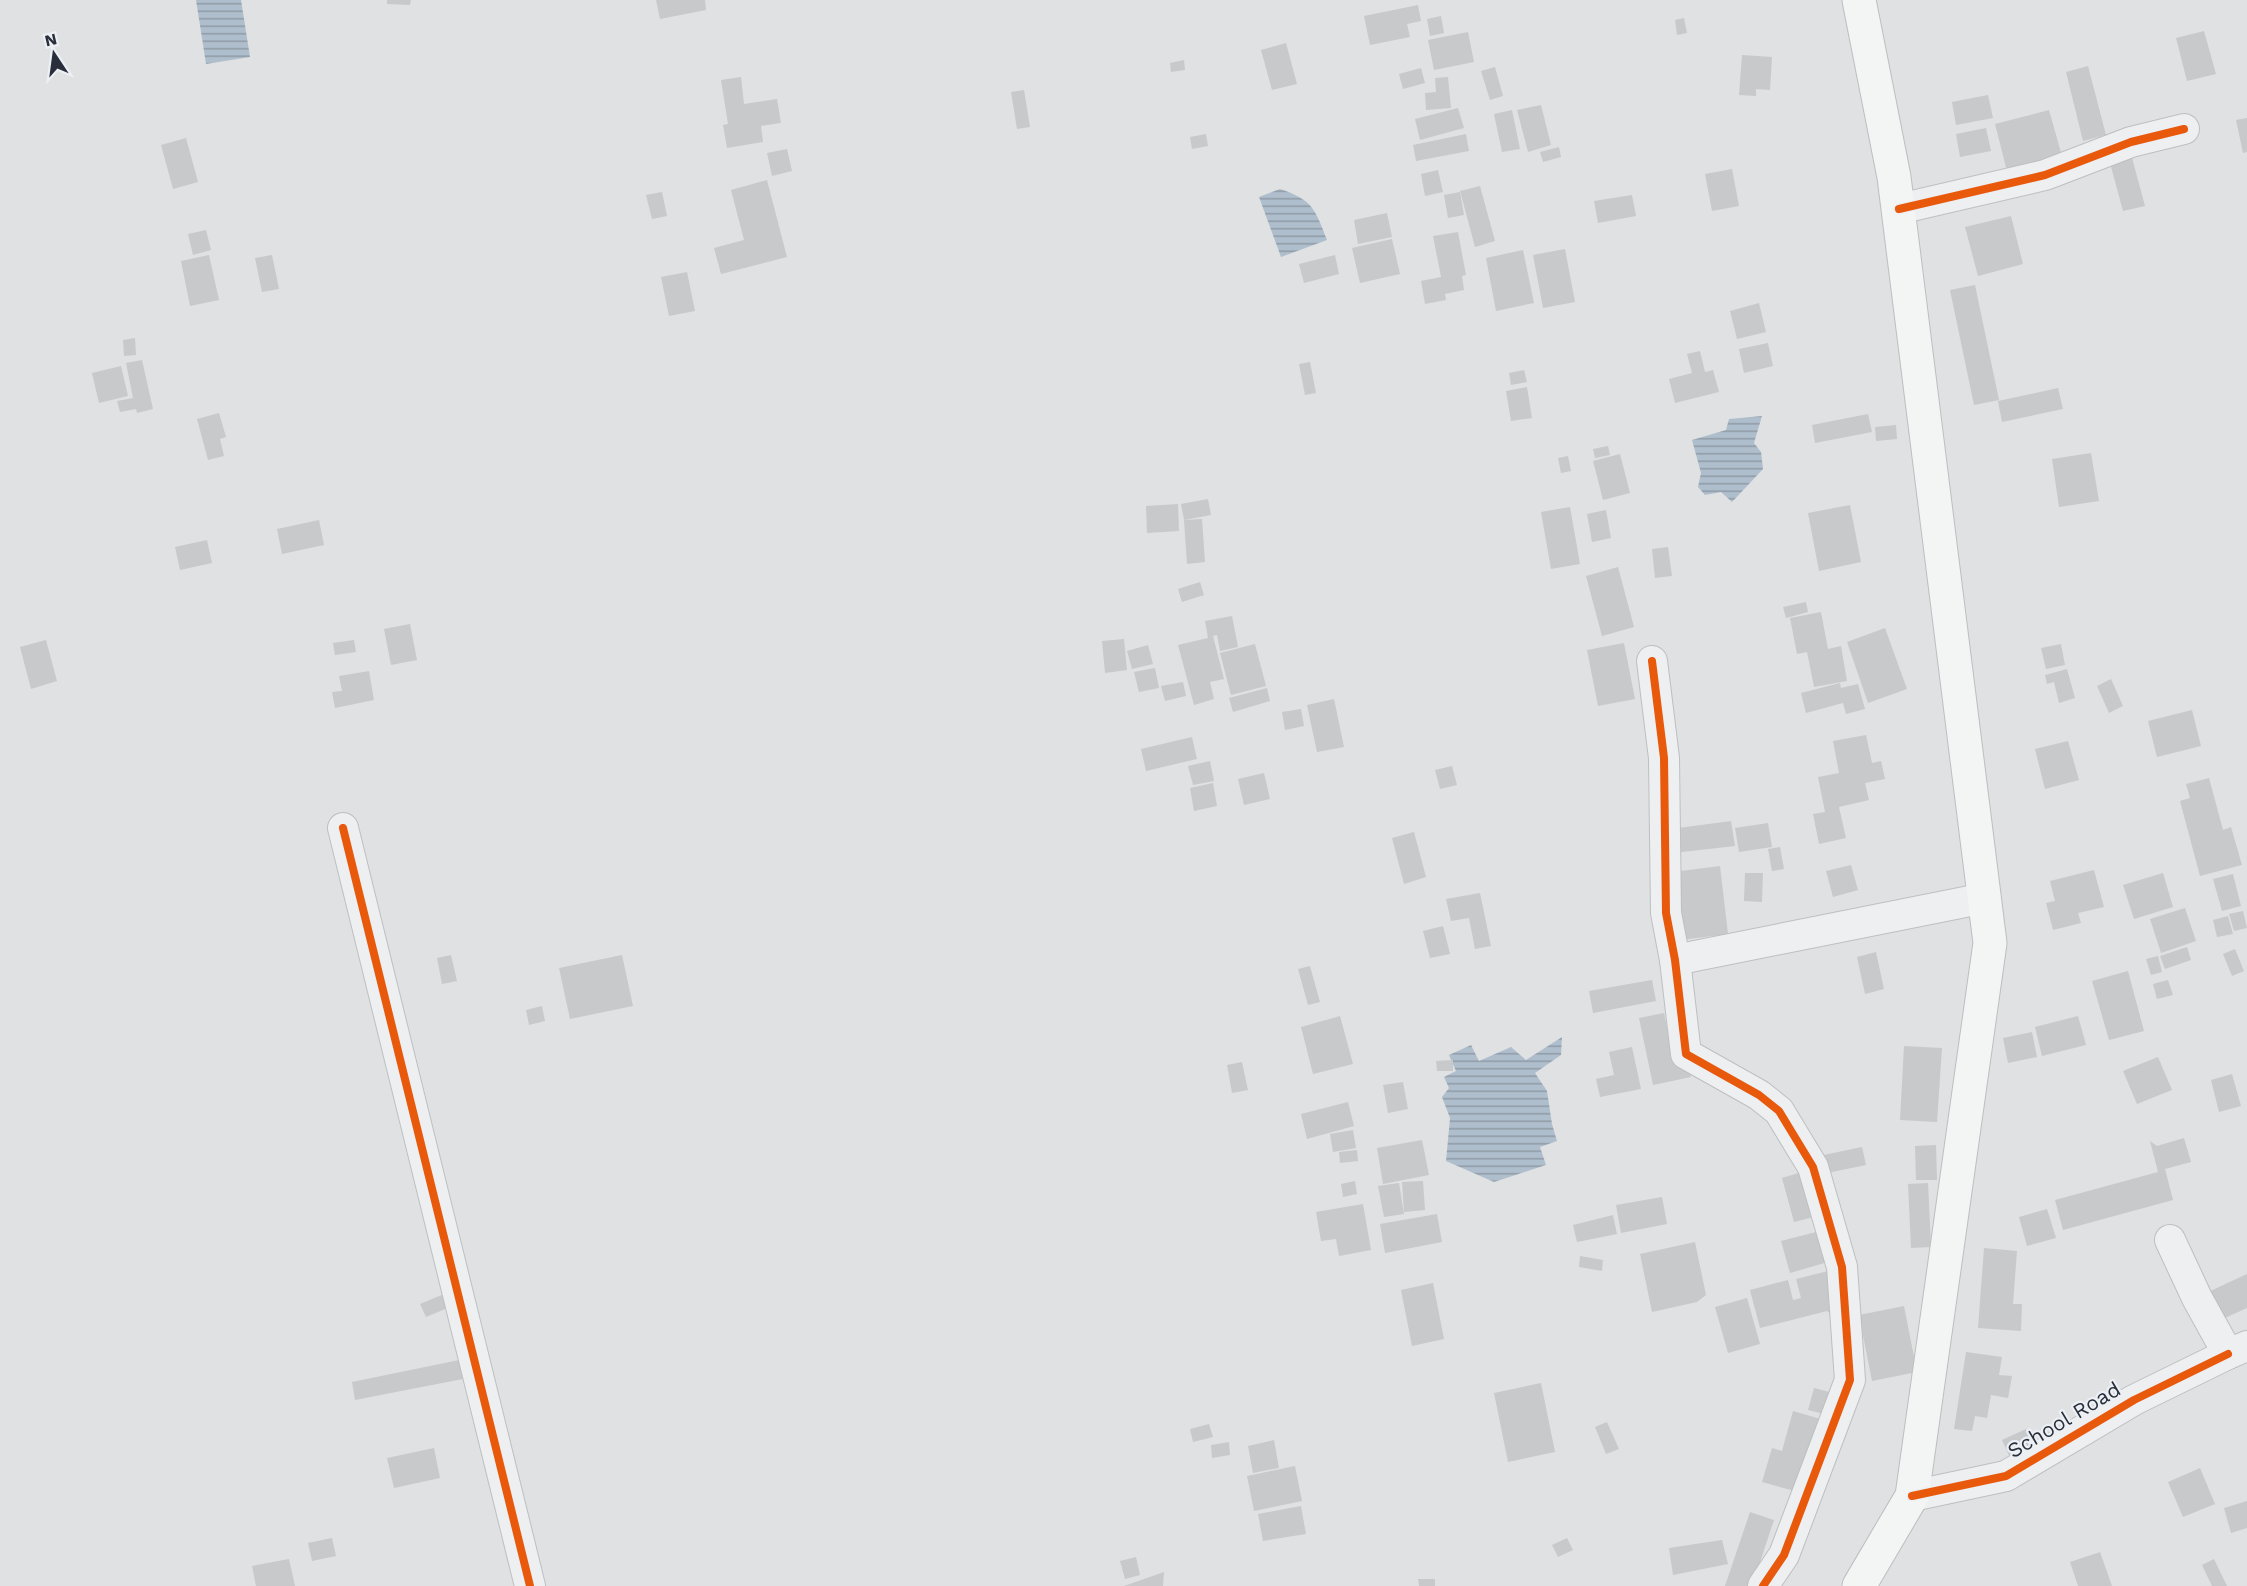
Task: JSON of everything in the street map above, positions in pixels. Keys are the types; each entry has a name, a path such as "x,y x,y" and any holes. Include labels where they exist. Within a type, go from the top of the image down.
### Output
{"main road":[{"path":"1859,0 1899,209 1990,943 1912,1496 1859,1586"}],"street":[{"path":"1899,209 2045,175 2131,142 2184,129"},
{"path":"1652,661 1664,758 1666,913 1675,960 1686,1054 1759,1095 1779,1111 1813,1167 1842,1266 1850,1380 1784,1555 1763,1586"},
{"path":"343,828 530,1586"},
{"path":"1675,960 1984,898"},
{"path":"2170,1240 2197,1298 2238,1350"},
{"name":"School Road","path":"1912,1496 2006,1476 2134,1400 2238,1350"}],"water":[{"path":"196,0 241,0 250,57 206,64"},
{"path":"1280,189 1300,197 1311,207 1316,213 1327,240 1281,257 1259,197"},
{"path":"1762,416 1754,443 1761,452 1763,469 1732,502 1721,492 1705,495 1698,487 1701,473 1692,440 1726,430 1729,419"},
{"path":"1562,1037 1561,1055 1535,1073 1547,1091 1557,1141 1540,1147 1546,1165 1494,1182 1446,1161 1450,1118 1442,1097 1449,1088 1444,1077 1456,1071 1449,1055 1471,1045 1479,1061 1511,1047 1526,1060"}],"building":[{"path":"387,0 411,0 410,5 387,4"},
{"path":"656,0 705,0 706,10 660,19"},
{"path":"1418,5 1421,21 1407,24 1410,37 1370,45 1364,16"},
{"path":"1441,16 1444,33 1430,36 1427,19"},
{"path":"1684,18 1687,33 1677,35 1675,20"},
{"path":"2204,31 2216,74 2187,81 2176,38"},
{"path":"1468,32 1474,62 1434,70 1428,40"},
{"path":"1286,43 1297,84 1272,90 1261,50"},
{"path":"1742,55 1772,57 1770,90 1756,89 1756,96 1739,95"},
{"path":"1184,60 1185,70 1171,72 1170,63"},
{"path":"2088,66 2106,135 2083,141 2066,72"},
{"path":"1495,67 1503,96 1490,100 1481,71"},
{"path":"1421,68 1425,83 1403,89 1399,74"},
{"path":"741,77 744,104 777,99 781,123 761,126 763,142 727,148 723,125 728,124 721,80"},
{"path":"1448,77 1451,108 1426,110 1425,93 1436,92 1435,78"},
{"path":"1024,90 1030,127 1017,129 1011,92"},
{"path":"1988,95 1993,118 1956,125 1952,102"},
{"path":"1541,105 1551,145 1528,152 1517,110"},
{"path":"1458,108 1464,128 1420,140 1415,119"},
{"path":"1512,110 1520,149 1502,152 1494,114"},
{"path":"2049,110 2062,156 2007,171 1995,124"},
{"path":"2247,118 2247,152 2243,153 2236,120"},
{"path":"1986,128 1991,151 1960,157 1956,134"},
{"path":"1206,134 1208,146 1192,149 1190,137"},
{"path":"1466,134 1469,151 1416,161 1413,145"},
{"path":"186,138 198,182 173,189 161,145"},
{"path":"2128,143 2145,206 2123,211 2106,148"},
{"path":"1559,147 1561,157 1543,162 1540,152"},
{"path":"787,149 792,171 772,176 767,153"},
{"path":"1732,169 1739,206 1712,211 1705,174"},
{"path":"1438,170 1443,192 1425,196 1421,174"},
{"path":"767,180 787,257 721,274 714,248 744,240 731,190"},
{"path":"1480,186 1495,241 1475,247 1460,191"},
{"path":"662,192 667,216 652,219 646,195"},
{"path":"1460,192 1464,215 1448,218 1444,195"},
{"path":"1632,195 1636,216 1598,223 1594,201"},
{"path":"1387,213 1392,237 1358,244 1354,220"},
{"path":"2011,216 2023,264 1978,276 1965,227"},
{"path":"206,230 211,250 193,255 188,234"},
{"path":"1458,232 1466,275 1462,276 1464,290 1445,294 1446,300 1425,304 1421,281 1441,277 1433,236"},
{"path":"1392,239 1400,274 1360,283 1352,248"},
{"path":"1565,249 1575,302 1543,308 1533,255"},
{"path":"1523,250 1534,303 1496,311 1486,258"},
{"path":"209,255 219,300 190,306 181,261"},
{"path":"272,255 279,289 262,292 255,258"},
{"path":"1335,255 1339,274 1304,283 1299,264"},
{"path":"687,272 695,311 669,316 661,277"},
{"path":"1975,285 1999,400 1974,405 1950,290"},
{"path":"1759,303 1766,332 1737,339 1730,311"},
{"path":"135,338 136,355 124,356 123,340"},
{"path":"1768,343 1773,366 1744,373 1739,349"},
{"path":"1700,351 1705,372 1713,370 1719,392 1675,403 1669,379 1692,373 1687,354"},
{"path":"142,360 153,409 137,413 136,409 120,412 117,401 133,398 126,363"},
{"path":"1310,362 1316,393 1305,395 1299,364"},
{"path":"121,366 128,396 99,403 92,373"},
{"path":"1524,370 1527,382 1511,385 1509,373"},
{"path":"1527,387 1532,418 1511,421 1506,391"},
{"path":"2058,388 2063,409 2002,422 1998,401"},
{"path":"219,413 226,437 220,439 224,456 208,460 197,419"},
{"path":"1868,414 1872,432 1815,443 1812,425"},
{"path":"1896,425 1897,439 1876,441 1875,427"},
{"path":"1608,446 1610,455 1595,458 1593,449"},
{"path":"2091,453 2099,501 2059,507 2052,459"},
{"path":"1620,454 1630,493 1603,500 1593,461"},
{"path":"1568,456 1571,471 1561,473 1558,458"},
{"path":"1208,499 1211,515 1184,520 1181,504"},
{"path":"1178,504 1179,531 1147,533 1146,506"},
{"path":"1850,505 1861,562 1819,571 1808,513"},
{"path":"1570,507 1580,564 1551,569 1541,512"},
{"path":"1606,510 1611,538 1592,542 1587,514"},
{"path":"1202,519 1205,562 1187,564 1184,520"},
{"path":"319,520 324,545 282,554 277,529"},
{"path":"207,540 212,563 180,570 175,547"},
{"path":"1668,547 1672,576 1655,578 1652,549"},
{"path":"1618,567 1634,627 1602,636 1586,576"},
{"path":"1200,582 1204,595 1182,602 1178,589"},
{"path":"1806,602 1808,612 1786,618 1783,607"},
{"path":"1821,612 1828,649 1841,646 1847,681 1814,687 1807,652 1797,654 1790,618"},
{"path":"1232,616 1238,647 1220,651 1217,635 1213,636 1224,679 1210,682 1214,699 1194,705 1178,645 1208,638 1205,621"},
{"path":"410,624 417,660 391,665 384,629"},
{"path":"1885,628 1907,689 1868,703 1847,642"},
{"path":"1124,639 1127,670 1105,673 1102,641"},
{"path":"46,640 57,681 31,689 20,647"},
{"path":"354,640 356,652 335,655 333,643"},
{"path":"1624,643 1635,699 1598,706 1587,650"},
{"path":"1255,644 1266,686 1231,695 1220,653"},
{"path":"2061,644 2065,665 2046,669 2041,648"},
{"path":"1148,645 1153,664 1132,669 1127,651"},
{"path":"1155,668 1159,688 1139,692 1134,672"},
{"path":"2067,669 2075,698 2059,703 2054,682 2047,684 2045,675"},
{"path":"369,671 374,700 335,708 332,692 342,691 339,676"},
{"path":"2111,679 2123,706 2109,713 2097,686"},
{"path":"1183,682 1186,696 1165,701 1161,686"},
{"path":"1840,683 1841,688 1858,684 1865,709 1846,714 1843,703 1806,713 1801,693"},
{"path":"1267,688 1270,701 1233,712 1229,698"},
{"path":"1334,699 1344,747 1317,752 1307,705"},
{"path":"1301,709 1304,726 1285,730 1282,712"},
{"path":"2192,710 2201,746 2157,757 2148,721"},
{"path":"1866,735 1872,763 1881,761 1885,779 1865,783 1869,800 1839,807 1846,838 1819,844 1813,814 1825,812 1818,777 1839,773 1833,741"},
{"path":"1192,737 1197,759 1146,771 1141,749"},
{"path":"2068,741 2079,780 2045,789 2035,749"},
{"path":"1210,761 1214,781 1193,785 1188,766"},
{"path":"1452,766 1457,785 1440,789 1435,770"},
{"path":"1264,773 1270,799 1244,805 1238,779"},
{"path":"2209,778 2223,830 2231,827 2242,865 2200,876 2180,801 2190,798 2186,784"},
{"path":"1213,783 1217,806 1194,811 1190,788"},
{"path":"1731,821 1735,846 1673,853 1671,829"},
{"path":"1768,823 1772,847 1739,852 1735,828"},
{"path":"1414,832 1426,877 1404,884 1392,838"},
{"path":"1780,847 1784,869 1772,871 1768,849"},
{"path":"1851,865 1858,890 1833,897 1826,871"},
{"path":"1720,866 1728,934 1681,940 1673,872"},
{"path":"2094,870 2104,907 2078,913 2081,923 2053,930 2046,903 2055,901 2050,881"},
{"path":"1745,873 1763,873 1762,902 1744,901"},
{"path":"2163,873 2173,907 2134,919 2123,885"},
{"path":"2233,874 2241,906 2222,911 2213,879"},
{"path":"1480,893 1491,946 1475,949 1469,918 1451,921 1446,899"},
{"path":"2185,908 2196,941 2161,953 2150,919"},
{"path":"2243,911 2247,928 2234,931 2229,914"},
{"path":"2228,916 2233,934 2217,937 2213,920"},
{"path":"1443,926 1450,954 1430,958 1423,931"},
{"path":"2187,947 2191,960 2165,969 2160,956"},
{"path":"2235,949 2244,971 2232,976 2223,954"},
{"path":"1876,952 1884,989 1865,994 1857,957"},
{"path":"451,955 457,981 442,984 437,958"},
{"path":"622,955 633,1006 570,1019 559,968"},
{"path":"2158,956 2162,972 2151,975 2146,959"},
{"path":"1310,966 1320,1002 1308,1005 1298,969"},
{"path":"2128,971 2144,1031 2109,1040 2092,981"},
{"path":"1652,980 1656,1001 1593,1013 1589,991"},
{"path":"2168,980 2173,995 2157,999 2153,984"},
{"path":"542,1006 545,1021 529,1025 526,1010"},
{"path":"1664,1013 1675,1066 1688,1064 1691,1077 1653,1085 1639,1018"},
{"path":"1340,1016 1353,1064 1313,1074 1301,1027"},
{"path":"2078,1016 2086,1045 2042,1056 2035,1027"},
{"path":"2032,1032 2037,1057 2008,1063 2003,1038"},
{"path":"1904,1046 1942,1048 1937,1122 1900,1120"},
{"path":"1632,1047 1641,1089 1600,1097 1596,1079 1614,1075 1609,1052"},
{"path":"2158,1057 2172,1090 2137,1104 2123,1071"},
{"path":"1453,1060 1453,1071 1437,1071 1436,1061"},
{"path":"1242,1062 1248,1090 1232,1093 1227,1065"},
{"path":"2232,1074 2241,1106 2219,1112 2211,1080"},
{"path":"1403,1082 1408,1109 1388,1113 1383,1085"},
{"path":"1348,1102 1354,1126 1307,1139 1301,1114"},
{"path":"1353,1130 1356,1148 1333,1152 1330,1134"},
{"path":"2184,1138 2191,1162 2165,1169 2173,1200 2063,1230 2055,1200 2158,1172 2150,1141 2157,1146"},
{"path":"1422,1140 1429,1175 1383,1184 1377,1148"},
{"path":"1936,1145 1937,1180 1916,1180 1915,1146"},
{"path":"1862,1147 1866,1165 1822,1174 1819,1156"},
{"path":"1357,1150 1358,1161 1340,1163 1339,1152"},
{"path":"1805,1171 1818,1216 1794,1222 1782,1178"},
{"path":"1355,1181 1357,1194 1343,1197 1341,1184"},
{"path":"1423,1181 1425,1210 1404,1212 1402,1182"},
{"path":"1399,1183 1404,1214 1384,1217 1378,1186"},
{"path":"1928,1183 1931,1247 1911,1248 1908,1184"},
{"path":"1662,1197 1667,1224 1621,1233 1616,1205"},
{"path":"1363,1204 1371,1250 1339,1256 1336,1239 1321,1241 1316,1212"},
{"path":"2047,1209 2056,1238 2027,1246 2019,1217"},
{"path":"1437,1214 1442,1242 1385,1253 1380,1224"},
{"path":"1613,1215 1617,1234 1577,1242 1573,1225"},
{"path":"1820,1231 1828,1262 1790,1273 1781,1241"},
{"path":"1695,1242 1706,1295 1697,1302 1652,1312 1640,1254"},
{"path":"1984,1248 2017,1251 2013,1304 2022,1304 2021,1331 1978,1328"},
{"path":"1580,1256 1603,1260 1602,1271 1579,1267"},
{"path":"1832,1270 1831,1314 1827,1311 1760,1328 1750,1290 1788,1280 1793,1300 1801,1298 1796,1279"},
{"path":"2247,1274 2247,1308 2218,1321 2206,1293"},
{"path":"1433,1283 1444,1339 1412,1346 1401,1290"},
{"path":"444,1294 450,1307 426,1317 420,1304"},
{"path":"1747,1298 1760,1344 1728,1353 1715,1307"},
{"path":"1904,1306 1917,1372 1872,1381 1859,1315"},
{"path":"1966,1352 2002,1357 1999,1375 2012,1376 2008,1398 1991,1395 1987,1418 1975,1416 1972,1431 1954,1429"},
{"path":"464,1359 468,1378 355,1400 352,1382"},
{"path":"1541,1383 1555,1452 1508,1462 1494,1393"},
{"path":"1814,1388 1837,1394 1832,1416 1808,1410"},
{"path":"1793,1411 1824,1420 1802,1493 1762,1482 1772,1448 1782,1451"},
{"path":"1607,1422 1619,1449 1606,1454 1595,1427"},
{"path":"1209,1424 1213,1437 1193,1442 1190,1429"},
{"path":"2026,1429 2035,1450 2011,1460 2002,1440"},
{"path":"1274,1440 1279,1468 1253,1473 1248,1446"},
{"path":"1229,1442 1230,1455 1212,1458 1211,1445"},
{"path":"434,1448 440,1478 394,1488 387,1458"},
{"path":"1295,1466 1302,1501 1254,1511 1247,1476"},
{"path":"2200,1468 2215,1504 2183,1517 2168,1482"},
{"path":"2247,1501 2247,1528 2231,1533 2224,1508"},
{"path":"1301,1506 1306,1534 1263,1541 1258,1514"},
{"path":"1750,1512 1774,1520 1752,1586 1725,1586"},
{"path":"332,1538 336,1556 312,1561 308,1543"},
{"path":"1567,1538 1573,1550 1558,1557 1552,1545"},
{"path":"1722,1540 1728,1564 1673,1575 1669,1548"},
{"path":"2100,1552 2112,1586 2078,1586 2070,1562"},
{"path":"1136,1557 1140,1575 1125,1579 1120,1561"},
{"path":"289,1559 295,1586 256,1586 252,1566"},
{"path":"2214,1559 2227,1586 2212,1586 2202,1565"},
{"path":"1164,1572 1163,1586 1124,1586"},
{"path":"1418,1579 1435,1579 1435,1586 1419,1586"}],"cycle path":[{"path":"1899,209 2045,175 2131,142 2184,129"},
{"path":"1652,661 1664,758 1666,913 1675,960 1686,1054 1759,1095 1779,1111 1813,1167 1842,1267 1850,1380 1784,1555 1763,1586"},
{"path":"343,828 530,1586"},
{"path":"1912,1496 2006,1476 2134,1400 2228,1354"}]}
